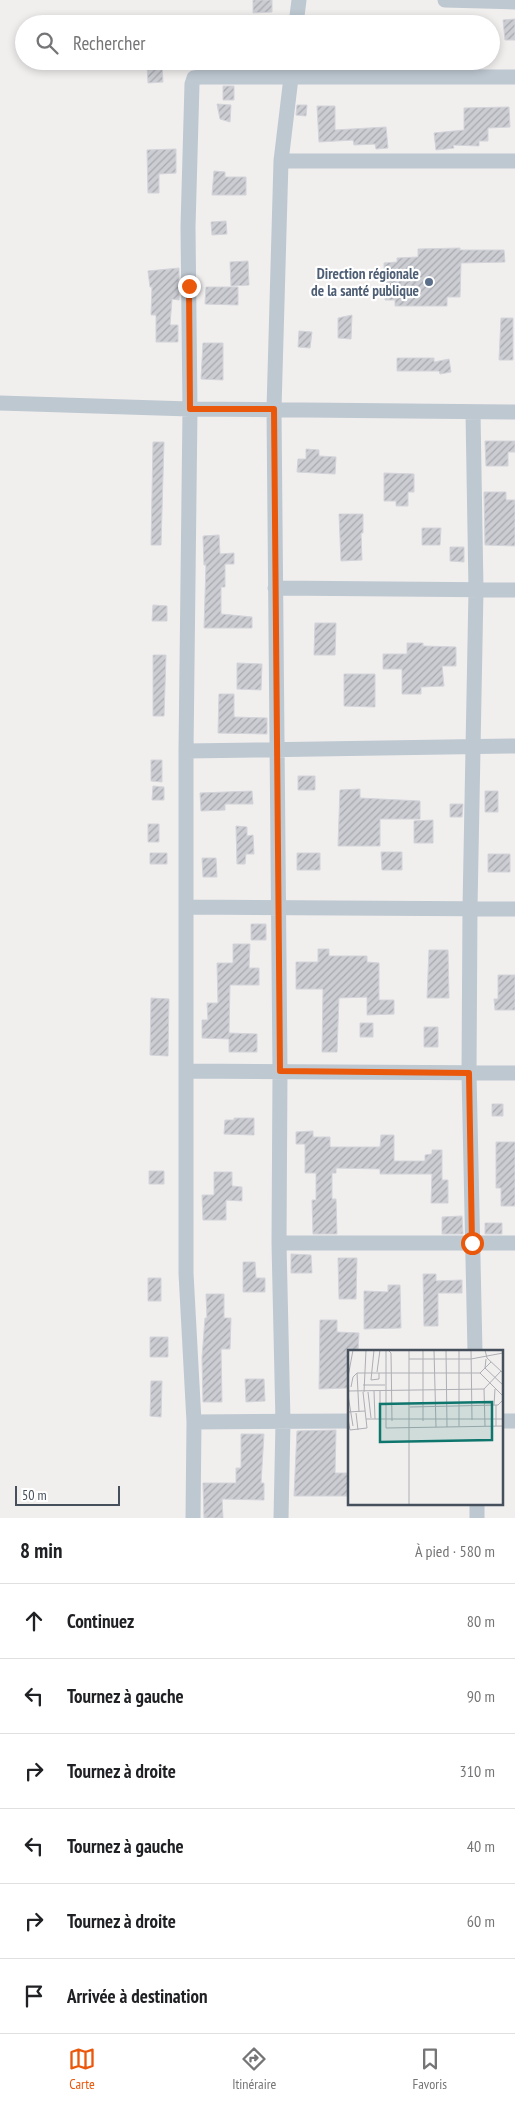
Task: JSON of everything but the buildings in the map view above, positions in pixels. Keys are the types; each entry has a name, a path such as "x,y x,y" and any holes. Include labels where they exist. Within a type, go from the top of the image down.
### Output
{"street":[{"path":"297,15 299,0"},
{"path":"445,0 515,2"},
{"path":"281,1518 283,1422 279,1243 280,1071 274,409 281,161 291,70"},
{"path":"192,1518 194,1422 186,1273 186,751 190,409 188,227 192,84 194,78 200,77 515,77"},
{"path":"281,161 515,162"},
{"path":"0,403 190,409 515,412"},
{"path":"473,412 476,590 469,1073 475,1350"},
{"path":"275,588 515,590"},
{"path":"186,751 515,746"},
{"path":"186,907 515,909"},
{"path":"186,1071 515,1073"},
{"path":"279,1243 515,1243"},
{"path":"194,1422 348,1421"},
{"path":"502,1421 515,1421"}],"place":[{"name":"Direction régionale de la santé publique","path":"429,282"}],"route":[{"path":"189,286 190,409 274,409 280,1071 469,1073 472,1243"}]}
